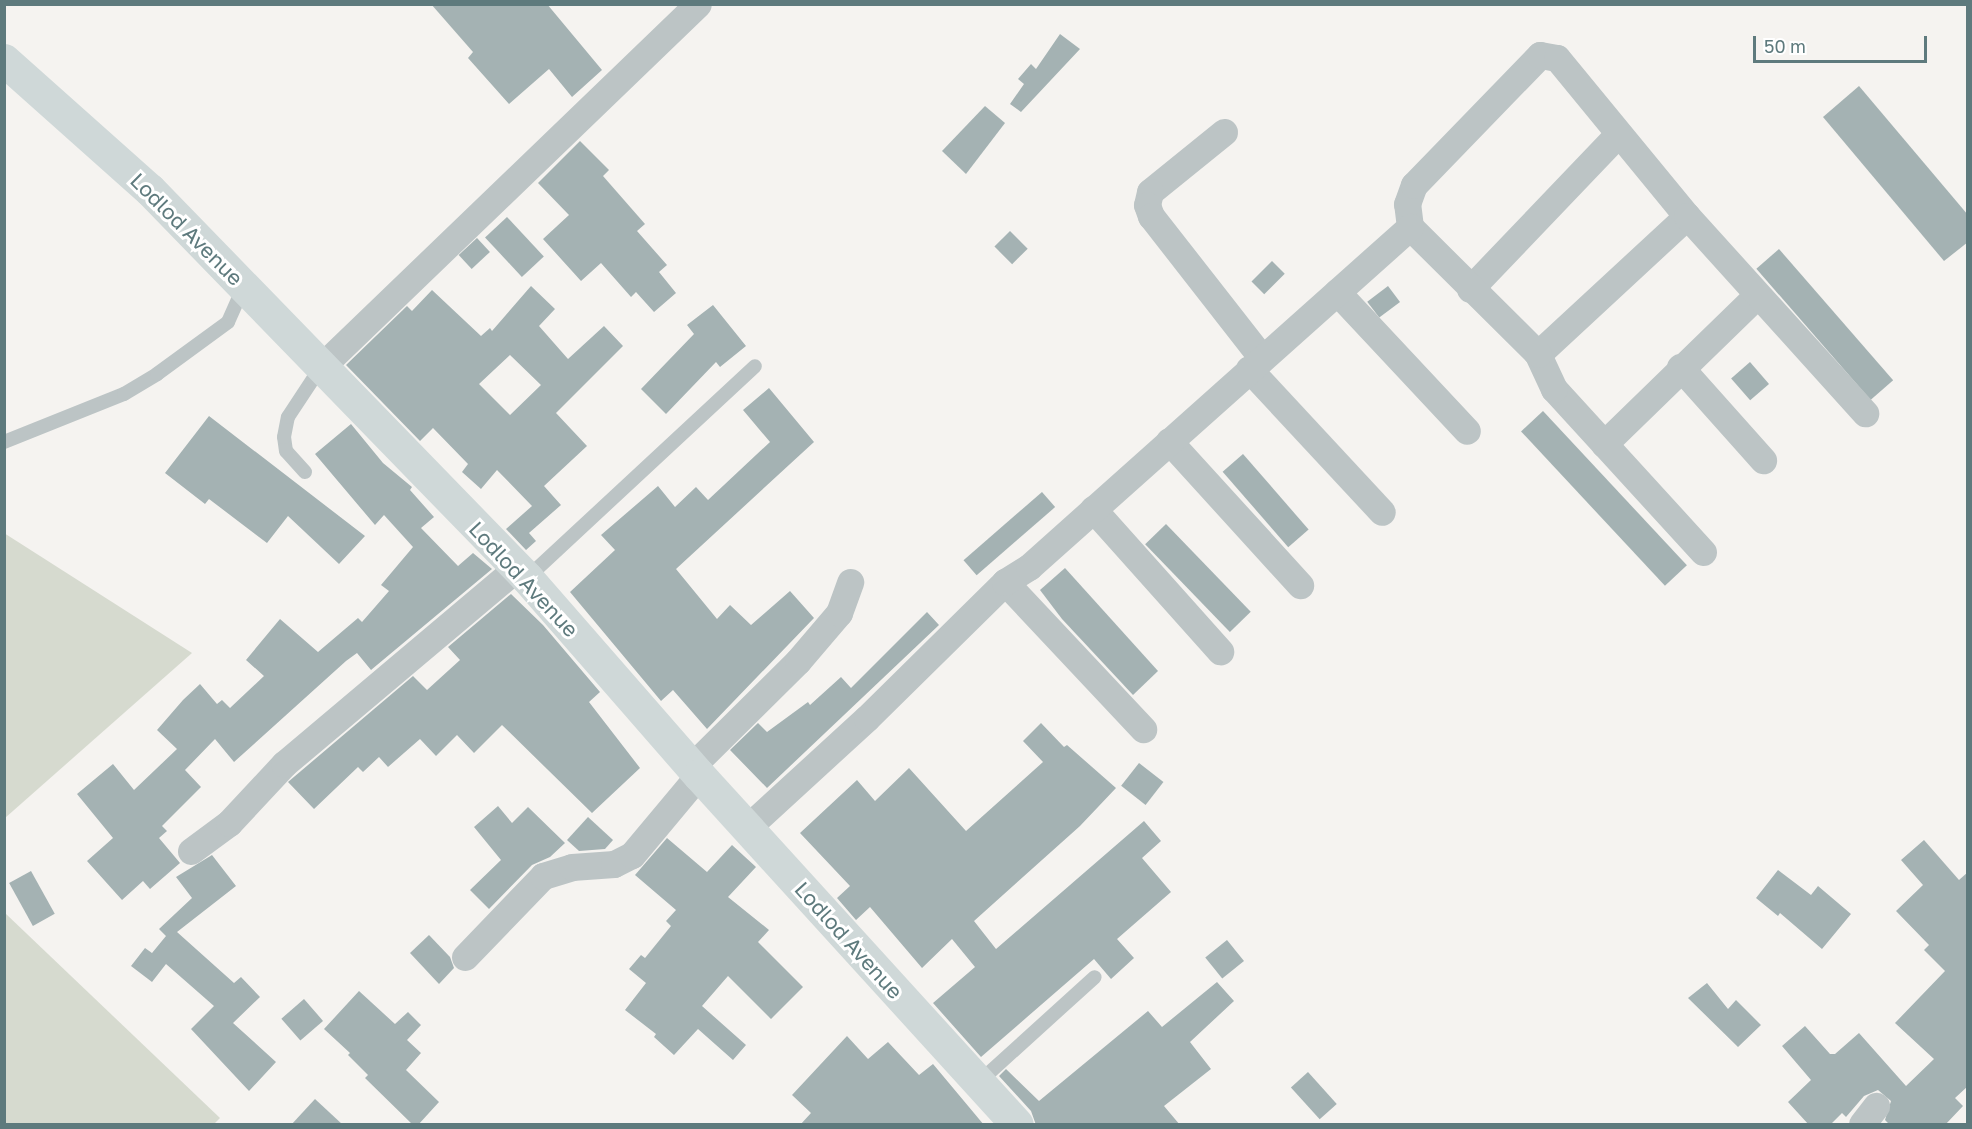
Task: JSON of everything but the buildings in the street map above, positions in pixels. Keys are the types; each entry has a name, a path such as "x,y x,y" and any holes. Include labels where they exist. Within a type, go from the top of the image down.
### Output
{"main road":[{"name":"Lodlod Avenue","path":"4,60 133,174 522,573 696,770 1017,1125"}],"street":[{"path":"321,367 698,4"},
{"path":"1703,552 1554,389 1538,354 1410,227 1407,204 1414,185 1540,55 1557,58 1617,135 1756,296 1864,413"},
{"path":"1224,132 1150,192 1147,205 1151,216 1256,364 1382,512"},
{"path":"1470,289 1617,135"},
{"path":"1538,354 1687,216"},
{"path":"753,832 1011,589 1029,567 1410,227"},
{"path":"1337,292 1467,431"},
{"path":"1604,444 1680,367 1756,296"},
{"path":"1680,367 1763,460"},
{"path":"1169,441 1299,585"},
{"path":"1093,509 1220,651"},
{"path":"192,850 230,823 284,764 522,573"},
{"path":"465,957 543,876 572,867 614,864 632,855 696,770 839,613 850,582"},
{"path":"1011,589 1143,729"}],"lane":[{"path":"4,442 124,394 157,374 228,322 244,286"},
{"path":"522,573 755,366"},
{"path":"304,472 286,452 284,437 288,417 321,367"},
{"path":"980,1082 1095,977"}],"shaded area":[{"path":"4,533 192,653 5,818 4,818"},
{"path":"5,913 220,1118 214,1124 5,1124"}]}
